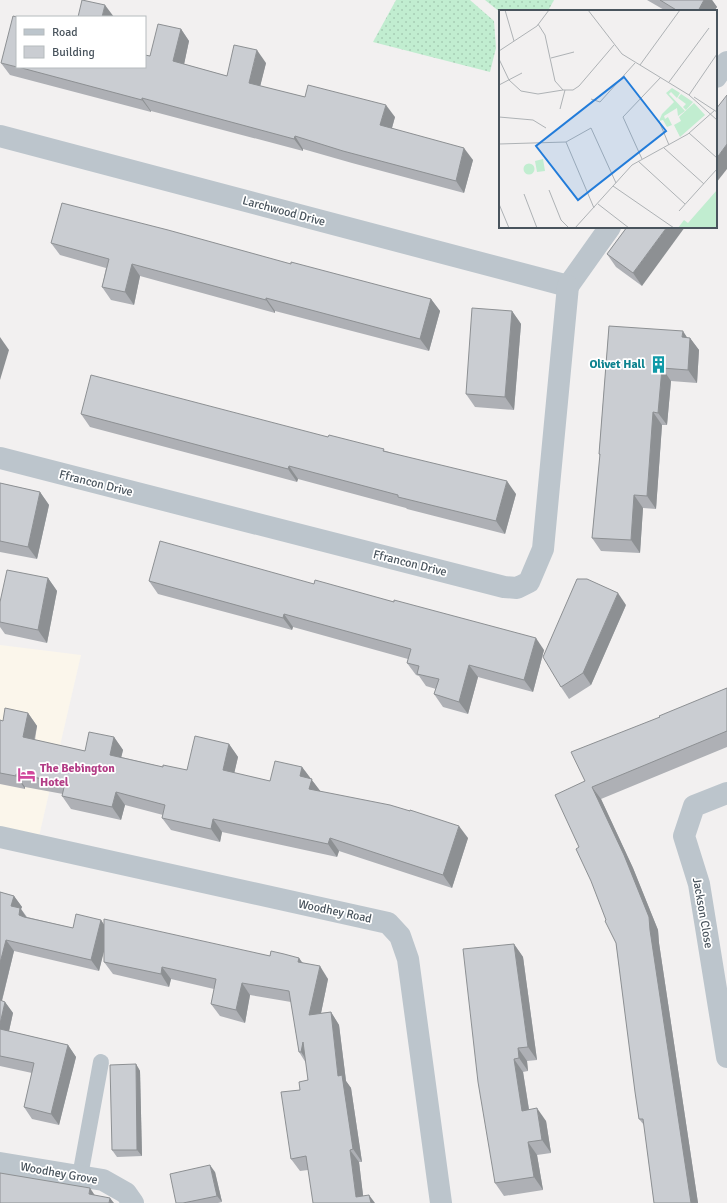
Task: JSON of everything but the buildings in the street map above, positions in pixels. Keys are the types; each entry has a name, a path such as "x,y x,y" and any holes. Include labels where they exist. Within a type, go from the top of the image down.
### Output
{"street":[{"path":"717,76 727,62"},
{"name":"Larchwood Drive","path":"0,136 568,286"},
{"path":"568,286 609,228"},
{"name":"Ffrancon Drive","path":"0,458 504,587 518,588 529,582 543,549 568,286"},
{"name":"Jackson Close","path":"727,793 694,806 684,836 699,884 727,1057"},
{"name":"Woodhey Road","path":"0,837 388,923 400,936 408,959 441,1203"},
{"name":"Woodhey Grove","path":"0,1163 103,1180 126,1193 133,1203"}],"lane":[{"path":"80,1176 101,1062"}],"shaded area":[{"name":"The Bebington Hotel","path":"0,645 81,655 37,845 0,837"}],"green space":[{"path":"396,0 470,0 494,21 496,48 490,72 373,42"},
{"path":"485,0 554,0 549,10 499,11"}],"place":[{"name":"Olivet Hall","path":"658,364"},
{"name":"The Bebington Hotel","path":"27,775"}]}
